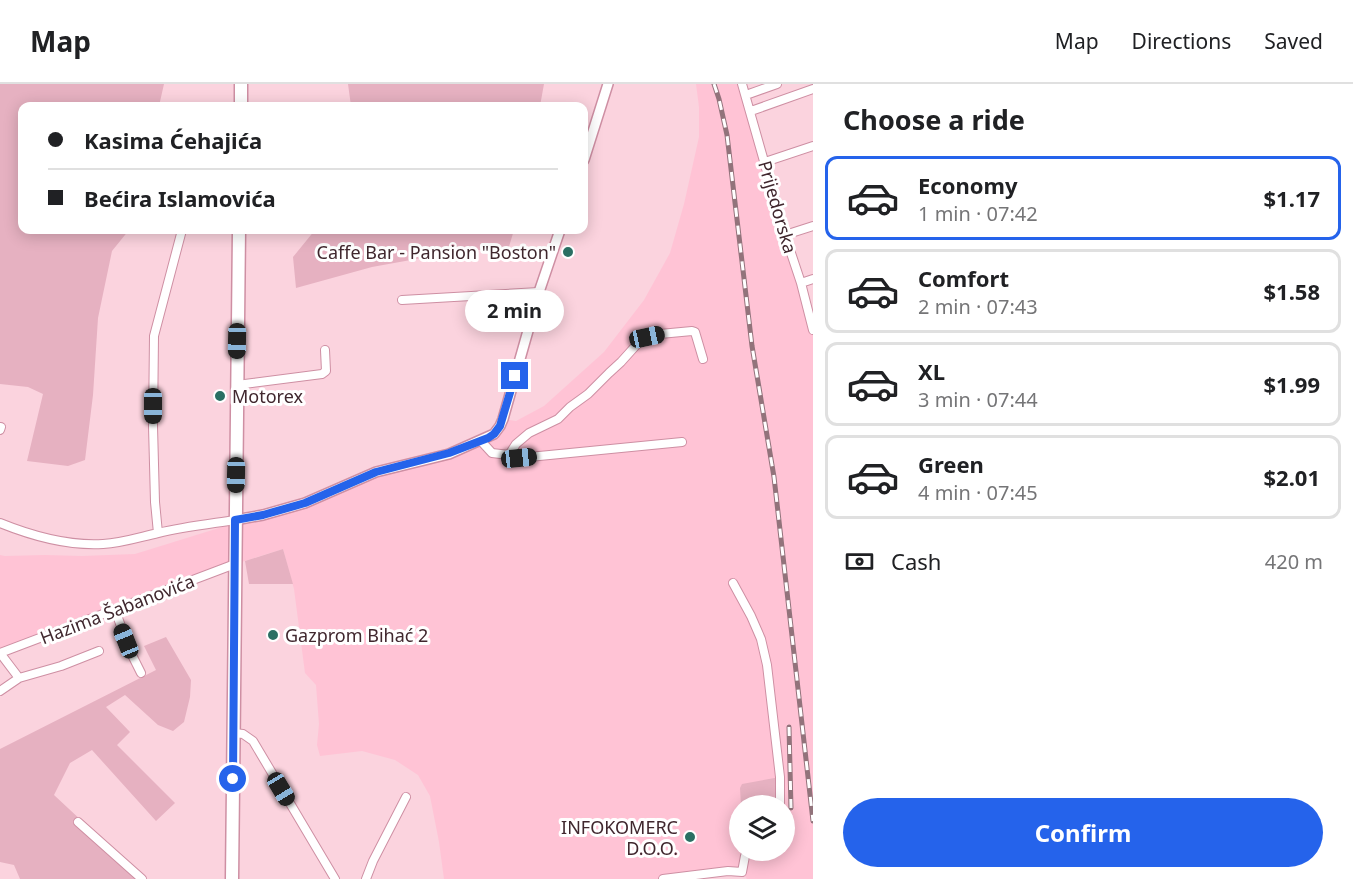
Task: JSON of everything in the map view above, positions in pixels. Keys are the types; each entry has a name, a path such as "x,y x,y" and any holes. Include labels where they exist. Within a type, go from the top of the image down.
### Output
{"main road":[{"path":"241,84 241,102"},
{"path":"232,879 239,234"}],"street":[{"path":"588,147 608,84"},
{"name":"Prijedorska","path":"742,84 785,235 811,309 813,330"},
{"path":"746,95 777,84"},
{"path":"751,111 813,89"},
{"path":"765,162 813,146"},
{"path":"785,235 813,226"},
{"path":"158,533 153,426 154,336 181,234"},
{"path":"0,523 38,536 63,540 103,544 134,539 263,515 305,503 376,472 449,453 481,441 494,434 500,426 538,292 559,234"},
{"path":"801,283 813,279"},
{"path":"402,300 538,292"},
{"path":"508,455 516,444 529,433 558,420 647,337 676,332 695,332 703,359"},
{"path":"237,385 322,374 326,371 326,350"},
{"path":"481,441 492,453 519,458 682,442"},
{"name":"Hazima Šabanovića","path":"0,653 235,564"},
{"path":"733,583 761,639 767,665 780,795"},
{"path":"115,610 141,673"},
{"path":"0,691 19,678 61,666 99,651"},
{"path":"0,653 19,678"},
{"path":"234,733 243,734 253,741 335,879"},
{"path":"366,879 406,797"},
{"path":"78,822 142,879"},
{"path":"663,879 735,871 745,876 746,861"}],"shaded area":[{"path":"0,84 164,84 160,102 18,102 18,234 126,234 112,251 98,318 93,395 85,460 68,466 27,461 43,394 28,387 0,384"},
{"path":"348,84 544,84 541,102 350,102"},
{"path":"696,84 741,84 808,310 813,334 813,879 747,879 742,872 663,879 444,879 430,796 418,775 395,760 362,751 320,756 317,745 319,724 316,685 305,673 294,589 283,549 235,564 0,653 0,555 135,554 488,438 503,419 516,421 544,406 604,352 644,300 670,253 699,137"},
{"path":"312,234 513,234 508,250 466,250 372,267 296,288 293,257"},
{"path":"283,549 293,584 249,584 245,561"},
{"path":"166,637 191,680 190,697 184,722 173,731 158,725 125,695 106,707 130,732 117,745 175,803 156,821 92,750 70,763 54,795 141,876 139,879 20,879 14,865 0,862 0,749 156,670 144,646"},
{"path":"780,777 782,795 740,795 742,784"}],"railway":[{"path":"714,84 727,135 752,346 774,477 813,821"},
{"path":"789,727 791,795"}],"place":[{"name":"Caffe Bar - Pansion \"Boston\"","path":"568,252"},
{"name":"Motorex","path":"220,396"},
{"name":"Gazprom Bihać 2","path":"273,635"},
{"name":"INFOKOMERC D.O.O.","path":"690,837"}],"route":[{"path":"233,779 235,520 305,503 376,472 449,453 488,438 500,426 515,376"}]}
